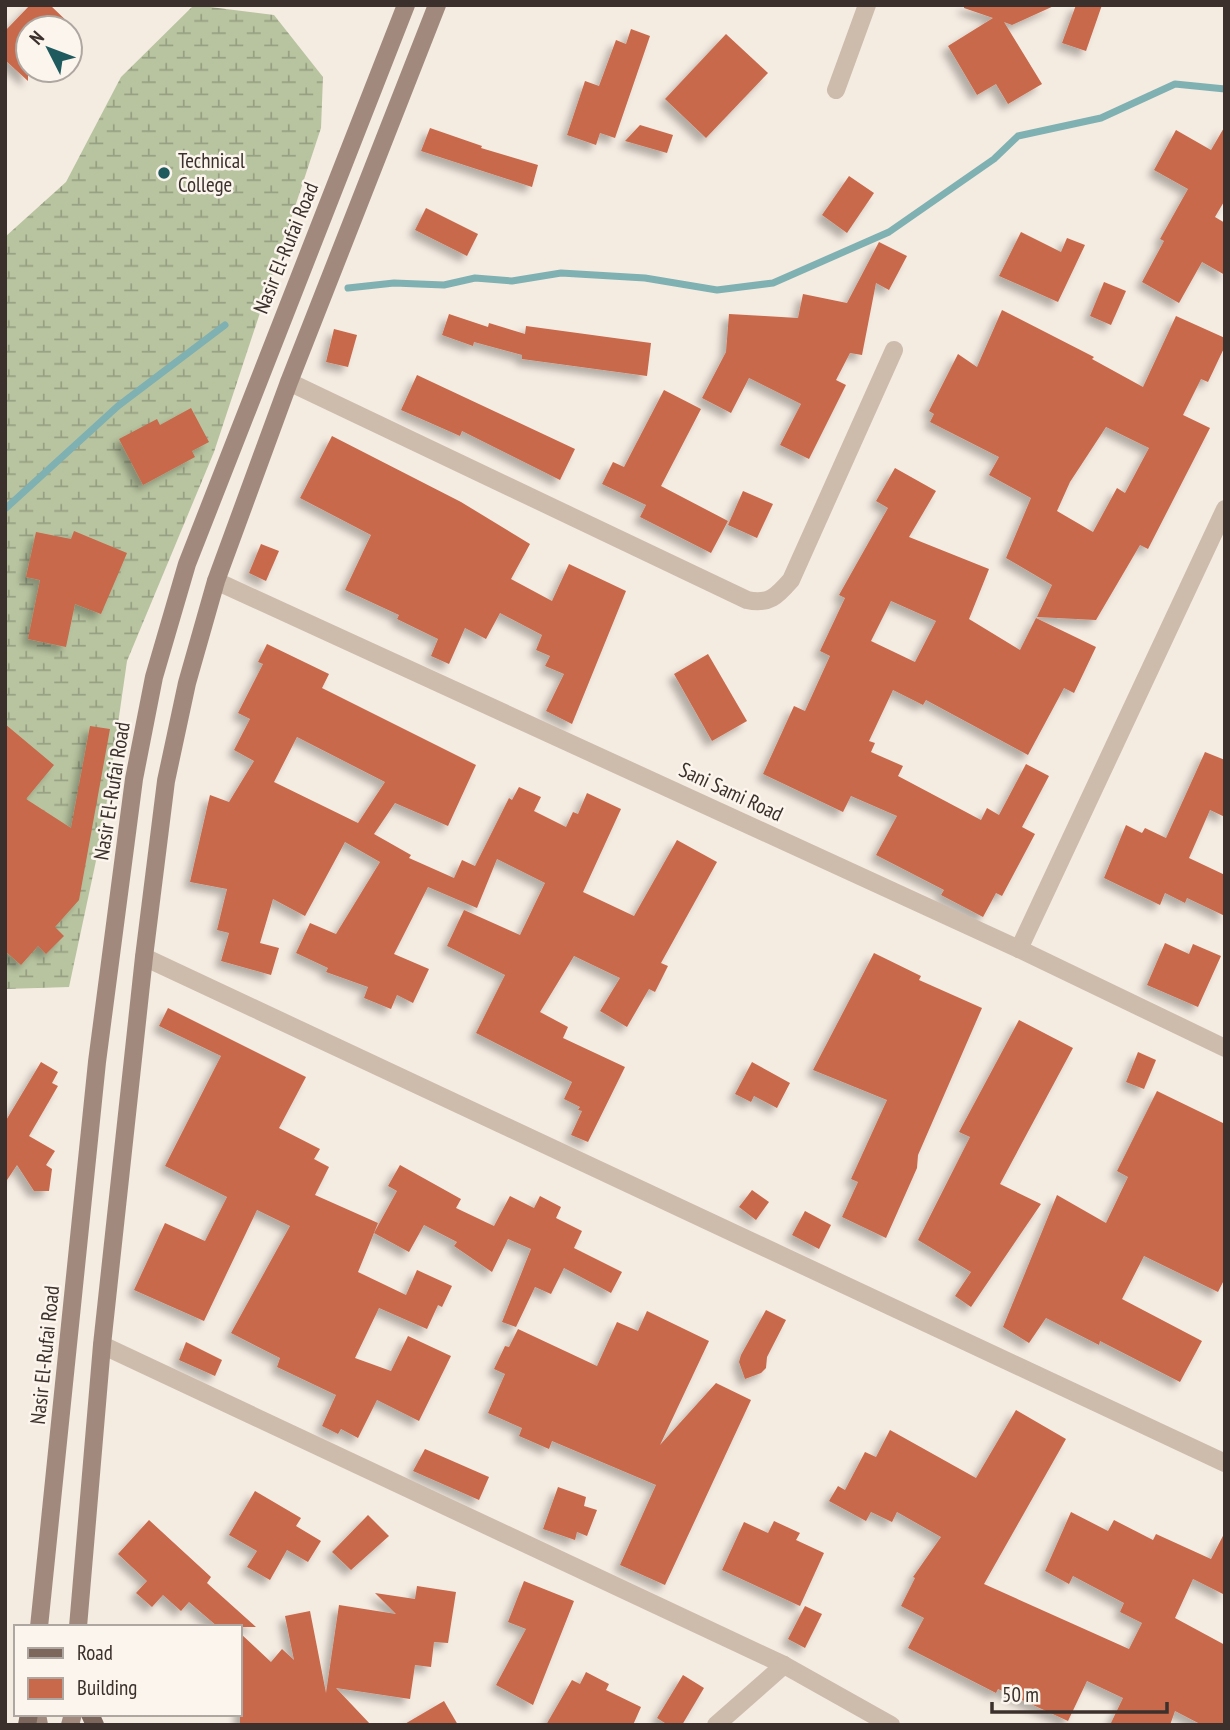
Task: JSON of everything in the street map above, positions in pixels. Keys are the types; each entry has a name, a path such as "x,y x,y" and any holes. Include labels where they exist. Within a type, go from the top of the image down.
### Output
{"main road":[{"name":"Nasir El-Rufai Road","path":"39,1625 97,1062 134,779 154,677 187,564 406,5"},
{"path":"78,1625 102,1345 144,957 166,781 187,683 216,581 289,382 437,5"},
{"path":"361,119 388,129"}],"street":[{"path":"836,90 867,5"},
{"path":"289,382 747,600 764,603 778,596 791,580 894,350"},
{"path":"1019,949 1225,509"},
{"name":"Sani Sami Road","path":"216,581 1019,949 1225,1048"},
{"path":"144,957 1225,1463"},
{"path":"102,1345 784,1665 891,1725"},
{"path":"716,1725 784,1665"}],"green space":[{"path":"194,5 274,15 323,77 321,128 214,452 127,661 103,828 69,987 5,989 5,237 66,182 121,77"}],"building":[{"path":"30,5 50,5 59,14 21,14"},
{"path":"964,5 1056,5 1012,25 1004,22 1042,84 1008,104 996,84 977,95 948,46 993,18 964,8"},
{"path":"1076,5 1102,5 1086,51 1062,43"},
{"path":"14,22 14,68 5,60 5,31"},
{"path":"631,29 650,36 615,138 600,133 596,145 567,135 585,81 599,86 616,40 626,44"},
{"path":"726,34 768,73 706,138 665,99"},
{"path":"640,125 673,135 667,153 625,141"},
{"path":"1225,126 1225,200 1215,217 1225,223 1225,275 1202,262 1179,303 1142,282 1164,241 1160,239 1188,189 1154,170 1176,130 1211,150"},
{"path":"430,128 482,146 481,148 538,165 532,187 421,151"},
{"path":"849,176 874,193 847,233 822,215"},
{"path":"426,208 478,234 467,256 415,230"},
{"path":"1021,232 1061,252 1067,238 1085,245 1058,302 999,276"},
{"path":"879,242 907,256 889,290 876,283 862,355 850,353 836,380 846,385 809,459 780,445 801,404 749,378 731,413 702,398 726,352 729,314 798,318 803,294 847,303"},
{"path":"1104,282 1126,291 1111,325 1090,316"},
{"path":"1002,310 1094,357 1092,359 1143,387 1176,316 1225,338 1225,346 1208,382 1201,379 1183,415 1210,428 1148,549 1140,545 1096,620 1037,617 1052,585 1006,558 1031,498 989,475 999,457 930,422 934,414 929,411 958,354 977,367","holes":["1106,427 1149,448 1125,493 1117,488 1093,532 1057,511 1070,482"]},
{"path":"449,314 488,327 489,323 525,334 526,326 651,343 647,376 522,359 522,355 474,342 473,346 442,335"},
{"path":"334,329 357,335 348,367 326,362"},
{"path":"417,375 575,449 560,480 462,431 460,436 401,410"},
{"path":"664,390 701,409 661,486 728,521 711,553 640,517 646,505 602,484 613,462 624,467"},
{"path":"191,408 209,442 192,451 195,457 143,485 119,439 157,419 160,425"},
{"path":"332,436 461,502 530,544 511,579 552,601 569,564 626,591 572,724 546,711 564,674 545,666 550,656 536,650 542,635 500,613 486,639 465,628 449,664 431,656 438,639 397,619 399,615 345,590 371,535 300,498"},
{"path":"895,468 936,491 909,537 989,569 969,619 1020,650 1036,618 1096,647 1074,693 1064,688 1028,755 926,700 923,705 893,690 869,741 875,743 871,752 903,766 898,776 981,820 987,808 999,815 1026,764 1049,776 1022,827 1035,834 1002,896 996,893 983,917 941,895 944,890 876,855 897,816 851,796 843,812 763,774 794,706 805,711 830,656 820,651 845,598 839,595 888,508 876,501","holes":["891,601 936,621 915,662 871,641"]},
{"path":"743,491 773,504 757,538 728,525"},
{"path":"74,531 127,553 119,572 101,614 75,604 66,647 28,639 40,580 26,577 36,532 71,539"},
{"path":"261,544 279,551 266,581 249,573"},
{"path":"267,644 329,674 322,688 476,765 448,826 395,803 374,834 411,855 409,858 454,878 462,860 475,866 509,798 512,800 519,787 541,797 534,811 566,827 573,812 578,814 587,793 621,809 583,892 634,916 677,840 717,862 661,963 668,966 655,992 649,989 627,1027 600,1011 620,978 574,956 540,1012 568,1027 563,1038 625,1067 588,1142 571,1135 582,1111 578,1110 580,1107 564,1099 572,1082 476,1033 505,975 447,946 464,910 520,935 545,883 497,859 477,908 428,887 394,954 429,969 413,1003 397,995 391,1009 364,998 368,987 326,972 328,968 296,953 310,923 336,934 380,862 345,842 305,916 273,899 260,943 279,948 271,975 221,961 229,933 217,930 227,889 190,882 210,795 229,802 254,761 234,750 250,719 238,713 263,664 258,662","holes":["297,737 385,782 358,823 274,782"]},
{"path":"708,654 747,721 712,741 674,674"},
{"path":"5,724 54,765 26,799 71,828 90,726 110,729 79,900 55,927 64,936 46,954 38,946 21,965 5,951"},
{"path":"1205,752 1225,760 1225,817 1210,810 1189,858 1225,875 1225,916 1187,898 1185,903 1165,893 1160,905 1104,878 1126,825 1142,833 1145,828 1166,838"},
{"path":"1165,943 1189,954 1193,944 1221,956 1198,1007 1147,985"},
{"path":"874,953 921,976 919,980 982,1008 918,1155 917,1168 886,1238 842,1217 858,1182 851,1179 887,1100 813,1070"},
{"path":"168,1008 306,1077 279,1128 320,1149 314,1159 329,1167 315,1195 378,1223 358,1272 406,1295 417,1270 452,1286 442,1307 438,1305 427,1329 379,1308 355,1358 391,1371 408,1336 451,1356 419,1421 377,1400 358,1438 341,1429 338,1434 322,1426 336,1395 277,1367 280,1358 231,1333 290,1226 257,1210 204,1321 134,1290 165,1223 205,1241 227,1197 165,1166 221,1056 159,1026"},
{"path":"1019,1020 1073,1048 1000,1184 1041,1204 971,1307 955,1296 971,1272 918,1240 970,1137 959,1132"},
{"path":"1138,1052 1156,1060 1144,1089 1126,1082"},
{"path":"41,1062 58,1072 52,1083 58,1086 29,1136 55,1151 46,1165 52,1169 49,1191 34,1191 17,1165 5,1183 5,1122"},
{"path":"752,1062 790,1083 777,1108 754,1096 751,1102 735,1094"},
{"path":"1157,1091 1225,1124 1225,1278 1218,1292 1144,1256 1122,1299 1202,1341 1180,1382 1100,1341 1099,1345 1046,1318 1029,1343 1003,1327 1057,1195 1106,1223 1128,1177 1117,1171"},
{"path":"400,1165 461,1199 456,1208 494,1226 510,1196 534,1208 540,1196 561,1207 556,1218 582,1231 574,1248 622,1272 611,1293 564,1268 551,1294 535,1287 516,1327 502,1322 531,1249 508,1239 492,1272 454,1246 457,1242 424,1225 409,1252 374,1233 397,1191 388,1186"},
{"path":"752,1190 769,1202 756,1220 739,1207"},
{"path":"805,1211 831,1225 819,1249 792,1235"},
{"path":"766,1310 786,1320 767,1357 766,1368 761,1373 745,1379 739,1362 741,1355"},
{"path":"647,1311 709,1341 660,1445 716,1383 751,1400 665,1585 620,1565 656,1485 552,1441 549,1449 519,1436 522,1428 488,1413 505,1374 494,1369 505,1346 509,1347 518,1329 597,1366 617,1322 638,1331"},
{"path":"186,1342 222,1360 215,1376 179,1360"},
{"path":"1016,1410 1066,1439 984,1584 1129,1649 1142,1623 1120,1612 1124,1603 1073,1576 1069,1584 1045,1571 1071,1512 1108,1531 1114,1520 1153,1540 1156,1534 1211,1559 1225,1532 1225,1595 1193,1579 1175,1618 1225,1645 1225,1725 1202,1725 1175,1711 1170,1725 1110,1725 1123,1698 1087,1681 1068,1721 998,1689 996,1693 908,1648 924,1618 901,1606 915,1578 913,1577 941,1537 897,1512 892,1522 871,1512 866,1521 829,1501 838,1486 845,1490 865,1452 876,1457 890,1430 976,1478"},
{"path":"425,1449 489,1477 479,1500 413,1471"},
{"path":"558,1487 586,1497 584,1506 597,1510 587,1536 577,1532 575,1540 543,1529"},
{"path":"255,1491 301,1518 296,1526 321,1541 308,1562 287,1550 270,1580 247,1567 257,1551 229,1535"},
{"path":"368,1515 389,1536 351,1570 332,1552"},
{"path":"149,1520 211,1577 207,1583 256,1627 216,1625 189,1602 181,1611 163,1595 152,1607 136,1593 147,1581 118,1554"},
{"path":"774,1521 800,1533 796,1540 824,1553 800,1606 722,1570 744,1522 768,1533"},
{"path":"524,1581 574,1601 533,1705 496,1685 526,1629 508,1622"},
{"path":"417,1586 456,1592 448,1643 434,1642 431,1667 415,1665 410,1699 336,1688 371,1725 240,1725 242,1635 271,1662 282,1649 294,1660 285,1616 310,1611 326,1693 339,1605 396,1614 375,1593 415,1599"},
{"path":"805,1606 822,1614 805,1648 788,1639"},
{"path":"586,1672 609,1684 606,1690 641,1707 633,1725 546,1725 572,1680 580,1684"},
{"path":"683,1675 704,1688 682,1725 668,1725 657,1718"},
{"path":"444,1701 458,1725 403,1725"}],"waterway":[{"path":"348,288 394,283 444,285 475,278 512,281 561,273 645,278 717,290 773,283 889,232 994,159 1018,136 1101,118 1175,84 1225,89"},
{"path":"5,509 118,406 225,325"}],"place":[{"name":"Technical College","path":"164,173"}]}
